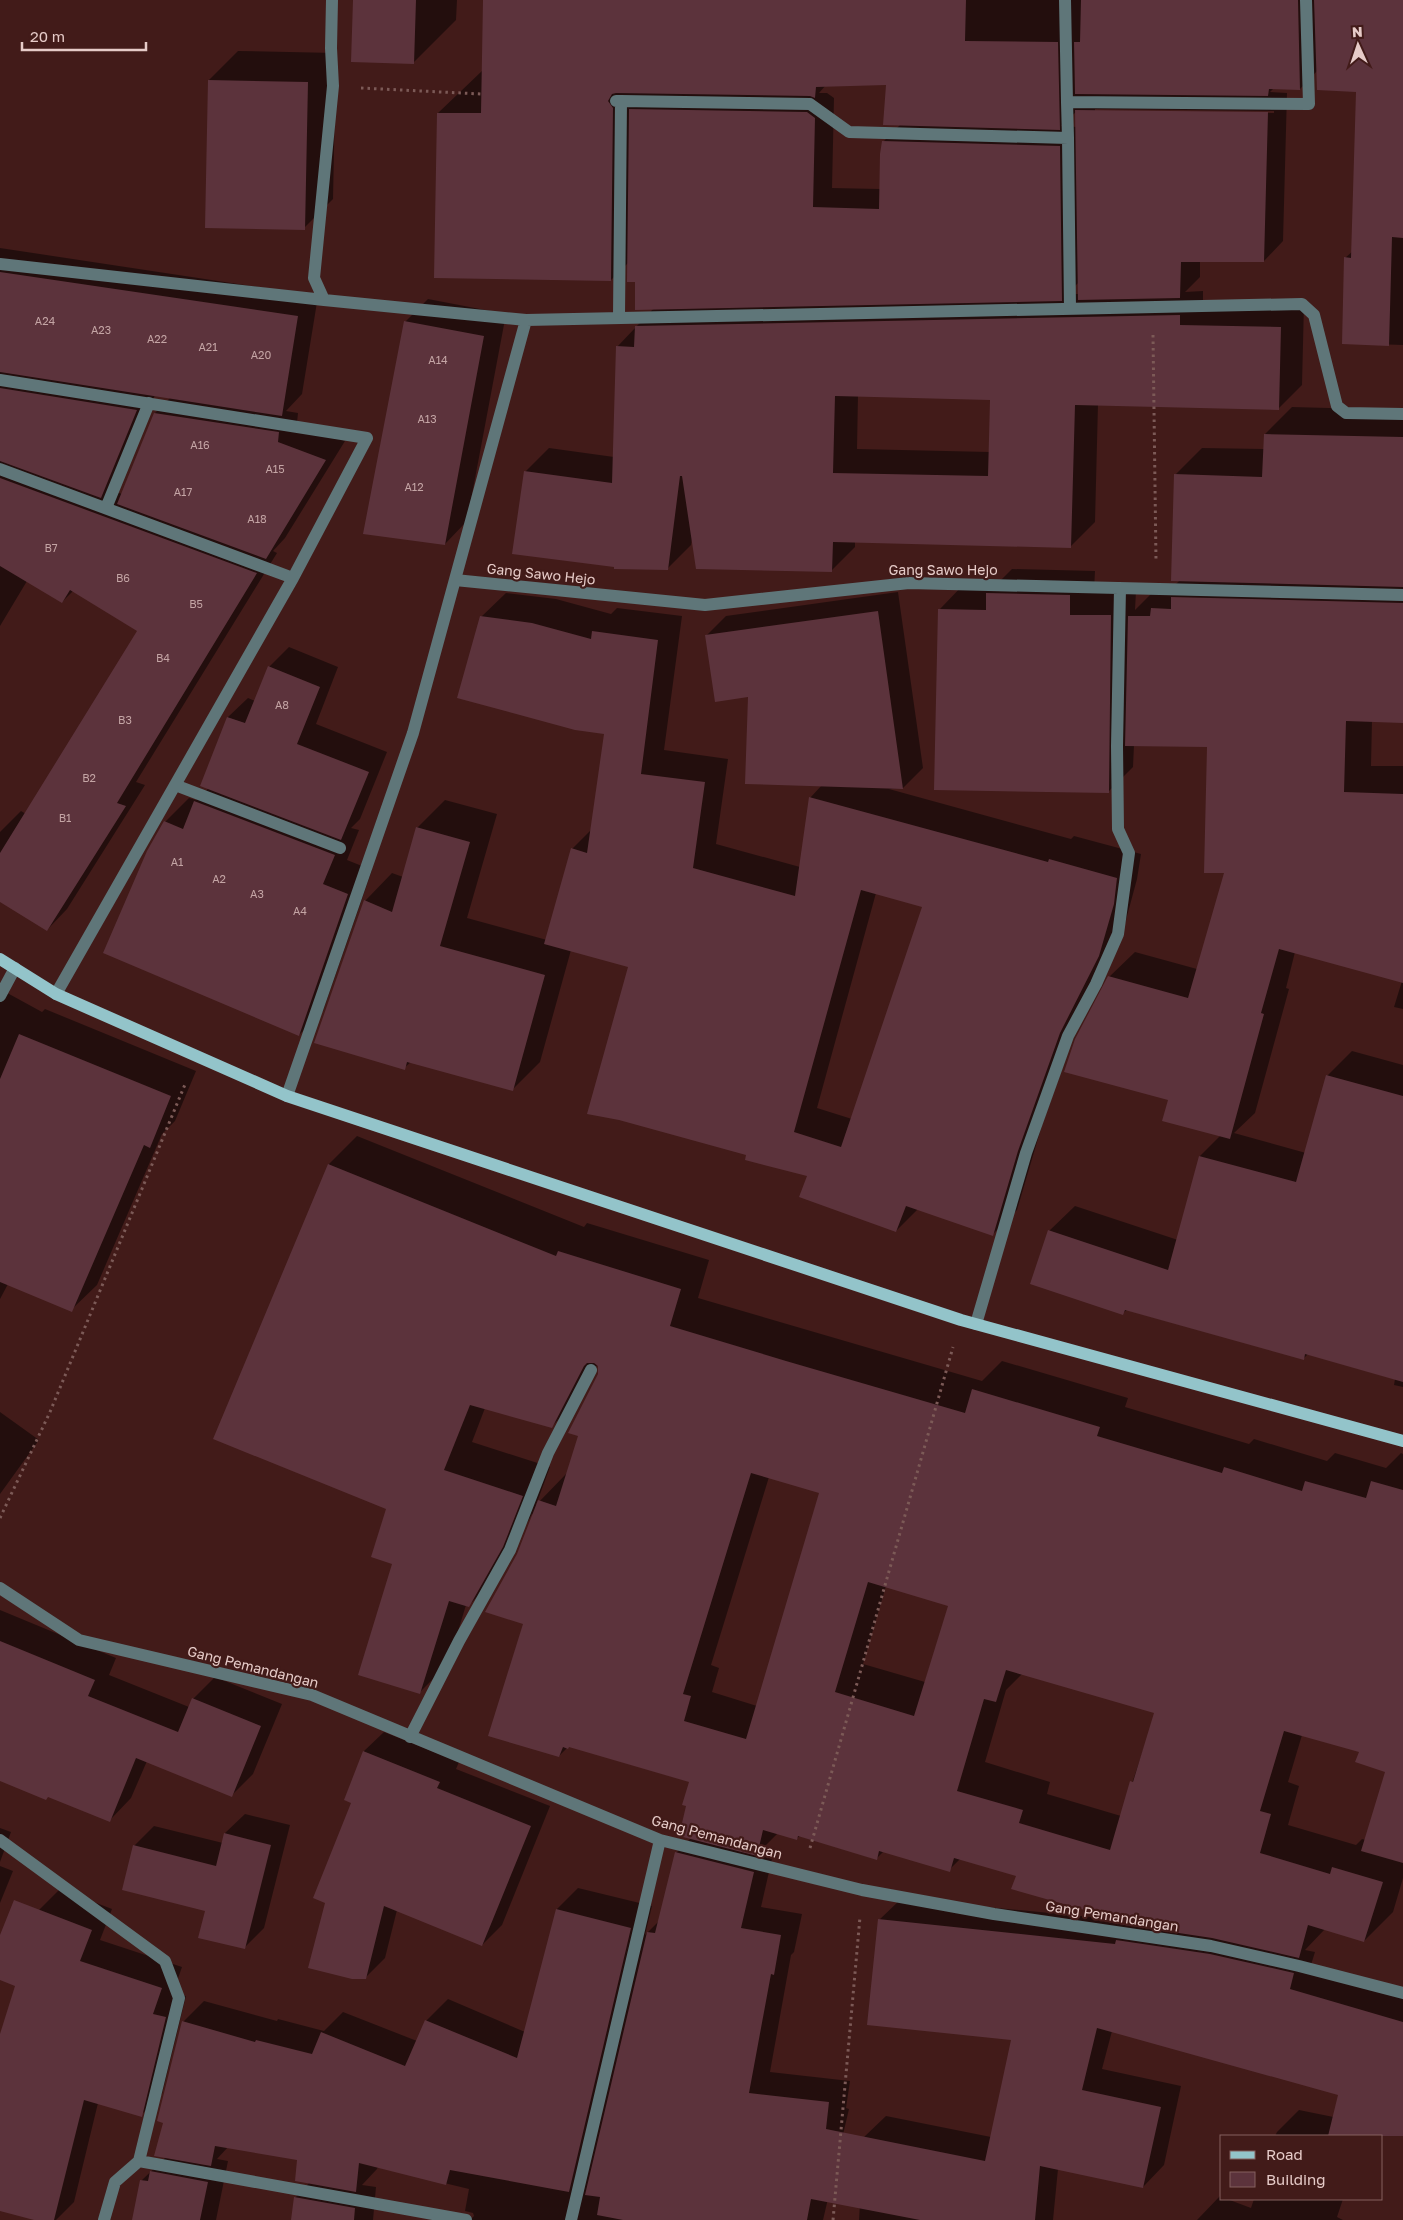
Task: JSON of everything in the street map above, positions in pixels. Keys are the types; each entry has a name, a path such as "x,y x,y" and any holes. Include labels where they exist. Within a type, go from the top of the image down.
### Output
{"main road":[{"path":"0,959 56,994 287,1096 960,1320 1403,1440"}],"street":[{"path":"324,300 314,278 333,86 331,48 332,0"},
{"path":"1065,0 1070,309"},
{"path":"1067,102 1309,104 1306,0"},
{"path":"619,318 619,101 810,104 849,132 1068,138"},
{"path":"0,264 526,320 1302,304 1314,315 1337,406 1346,413 1403,414"},
{"path":"287,1096 413,733 526,320"},
{"path":"0,380 367,438 293,578 56,994"},
{"path":"106,508 149,403"},
{"path":"0,469 293,578"},
{"name":"Gang Sawo Hejo","path":"454,580 704,605 909,583 1403,595"},
{"path":"976,1324 1026,1153 1068,1036 1096,984 1118,934 1129,853 1118,829 1120,588"},
{"path":"175,785 340,848"},
{"path":"0,996 14,968"},
{"path":"410,1736 459,1641 510,1550 548,1453 591,1370"},
{"name":"Gang Pemandangan","path":"0,1588 79,1640 312,1695 660,1840 862,1890 994,1914 1211,1946 1403,1993"},
{"path":"0,1840 165,1961 180,1998 139,2161 115,2182 104,2220"},
{"path":"571,2220 660,1840"},
{"path":"139,2161 466,2220"}],"path":[{"path":"333,86 481,94"},
{"path":"1153,307 1156,588"},
{"path":"0,1518 50,1412 175,1107 198,1057"},
{"path":"803,1875 960,1320"},
{"path":"833,2220 862,1890"}],"building":[{"path":"353,0 416,0 414,64 351,62"},
{"path":"483,0 966,0 965,41 1058,42 1060,130 883,125 886,85 816,87 815,98 810,96 616,93 612,94 608,101 613,108 611,281 434,278 437,113 481,113"},
{"path":"1081,0 1298,0 1300,90 1269,89 1268,96 1075,94 1074,42 1080,42"},
{"path":"1314,0 1403,0 1403,238 1392,237 1389,346 1342,344 1344,257 1351,258 1356,92 1317,90"},
{"path":"208,80 308,82 305,230 205,228"},
{"path":"629,109 807,112 815,118 813,207 879,209 882,141 1060,146 1062,301 635,310 635,282 627,282"},
{"path":"1075,110 1268,112 1264,262 1181,262 1180,298 1078,300"},
{"path":"0,272 298,316 282,416 0,372"},
{"path":"1180,315 1180,325 1281,327 1279,410 1075,405 1071,548 833,542 832,572 696,569 682,476 680,476 668,570 614,569 614,567 512,554 524,471 612,483 616,346 634,347 635,326","holes":["835,396 990,400 988,476 833,473"]},
{"path":"404,321 484,336 445,545 363,534"},
{"path":"0,388 137,410 101,498 0,461"},
{"path":"154,413 279,432 278,442 326,460 266,559 117,504"},
{"path":"1264,434 1403,437 1403,587 1171,581 1174,474 1262,477"},
{"path":"0,478 257,573 117,803 126,806 47,931 0,902 0,853 137,631 70,590 62,603 0,566"},
{"path":"986,593 1070,595 1070,615 1111,615 1109,793 934,790 938,609 986,610"},
{"path":"1171,597 1403,603 1403,723 1346,721 1344,792 1403,794 1403,983 1279,949 1261,1013 1264,1014 1230,1139 1162,1121 1168,1100 1064,1072 1075,1039 1108,976 1188,998 1224,873 1204,873 1207,747 1125,746 1128,616 1150,616 1151,608 1171,609"},
{"path":"878,611 903,789 745,784 748,697 715,702 705,635"},
{"path":"480,616 532,623 591,639 592,631 658,640 641,774 705,782 693,868 795,896 809,797 1048,862 1049,859 1117,878 1114,904 1099,956 1060,1033 1018,1151 993,1236 906,1206 896,1232 799,1197 807,1176 745,1160 746,1155 619,1120 587,1114 628,967 544,944 571,848 587,853 604,734 575,730 457,698","holes":["861,890 922,907 841,1147 794,1132"]},
{"path":"268,666 320,687 297,744 369,772 341,840 200,786 227,717 245,723"},
{"path":"194,801 335,855 323,884 348,894 299,1036 103,953 147,851 164,821 183,829"},
{"path":"416,827 470,842 440,946 545,975 513,1091 407,1062 405,1070 314,1043 364,900 392,912"},
{"path":"19,1034 171,1096 150,1148 144,1145 72,1312 0,1282 0,1079"},
{"path":"1326,1075 1403,1096 1403,1382 1305,1354 1304,1360 1125,1310 1123,1315 1030,1284 1048,1230 1168,1270 1199,1156 1296,1182"},
{"path":"328,1164 556,1256 558,1251 681,1289 670,1326 965,1413 972,1389 1100,1427 1097,1436 1222,1473 1224,1467 1302,1491 1305,1481 1366,1498 1371,1481 1403,1490 1403,1863 1361,1851 1385,1772 1355,1762 1359,1752 1284,1731 1260,1811 1271,1814 1260,1853 1330,1874 1332,1867 1383,1882 1364,1942 1308,1925 1299,1958 1212,1938 1119,1924 1120,1920 1011,1889 1016,1876 954,1858 950,1872 879,1851 877,1860 798,1836 797,1840 763,1830 757,1856 679,1836 686,1806 682,1805 689,1782 569,1747 568,1749 563,1747 559,1757 488,1736 523,1624 485,1612 517,1554 538,1500 556,1506 578,1436 568,1433 598,1374 598,1366 594,1363 587,1363 584,1366 552,1428 470,1405 444,1470 523,1496 503,1547 469,1607 449,1601 420,1694 358,1675 392,1564 371,1557 386,1509 213,1439","holes":["751,1473 819,1493 746,1739 684,1721 691,1696 683,1694","868,1582 948,1606 914,1716 835,1692","1006,1670 1154,1713 1133,1782 1130,1781 1110,1850 1019,1823 1023,1810 957,1791 984,1699 996,1702"]},
{"path":"0,1641 95,1680 88,1696 178,1732 192,1698 261,1726 232,1797 136,1758 110,1822 48,1797 46,1800 0,1781"},
{"path":"363,1751 440,1782 437,1788 531,1826 482,1946 384,1906 366,1979 352,1979 308,1968 325,1903 313,1898 351,1803 344,1800"},
{"path":"224,1833 271,1845 245,1949 198,1938 205,1911 122,1890 133,1845 216,1866"},
{"path":"675,1852 754,1872 741,1928 781,1935 774,1975 771,1974 749,2093 829,2102 826,2129 985,2161 1011,2040 867,2025 878,1919 1115,1944 1116,1940 1210,1954 1294,1973 1290,1989 1403,2022 1403,2136 1328,2135 1338,2095 1097,2028 1082,2090 1161,2107 1143,2188 1040,2166 1035,2220 920,2220 811,2199 807,2220 623,2220 597,2215 600,2197 585,2195 647,1932 655,1933"},
{"path":"14,1900 92,1930 80,1961 162,1988 153,2014 166,2017 142,2117 84,2100 54,2220 34,2220 0,2211 0,2034 15,1986 0,1980 0,1935"},
{"path":"556,1909 631,1928 569,2192 450,2170 446,2185 359,2163 356,2192 295,2181 297,2160 215,2146 211,2166 154,2156 163,2123 157,2121 182,2021 255,2042 256,2040 312,2054 321,2032 405,2066 425,2020 517,2058"},
{"path":"150,2171 208,2182 200,2220 132,2220 140,2180 148,2181"},
{"path":"294,2197 355,2208 354,2220 291,2220"}]}
